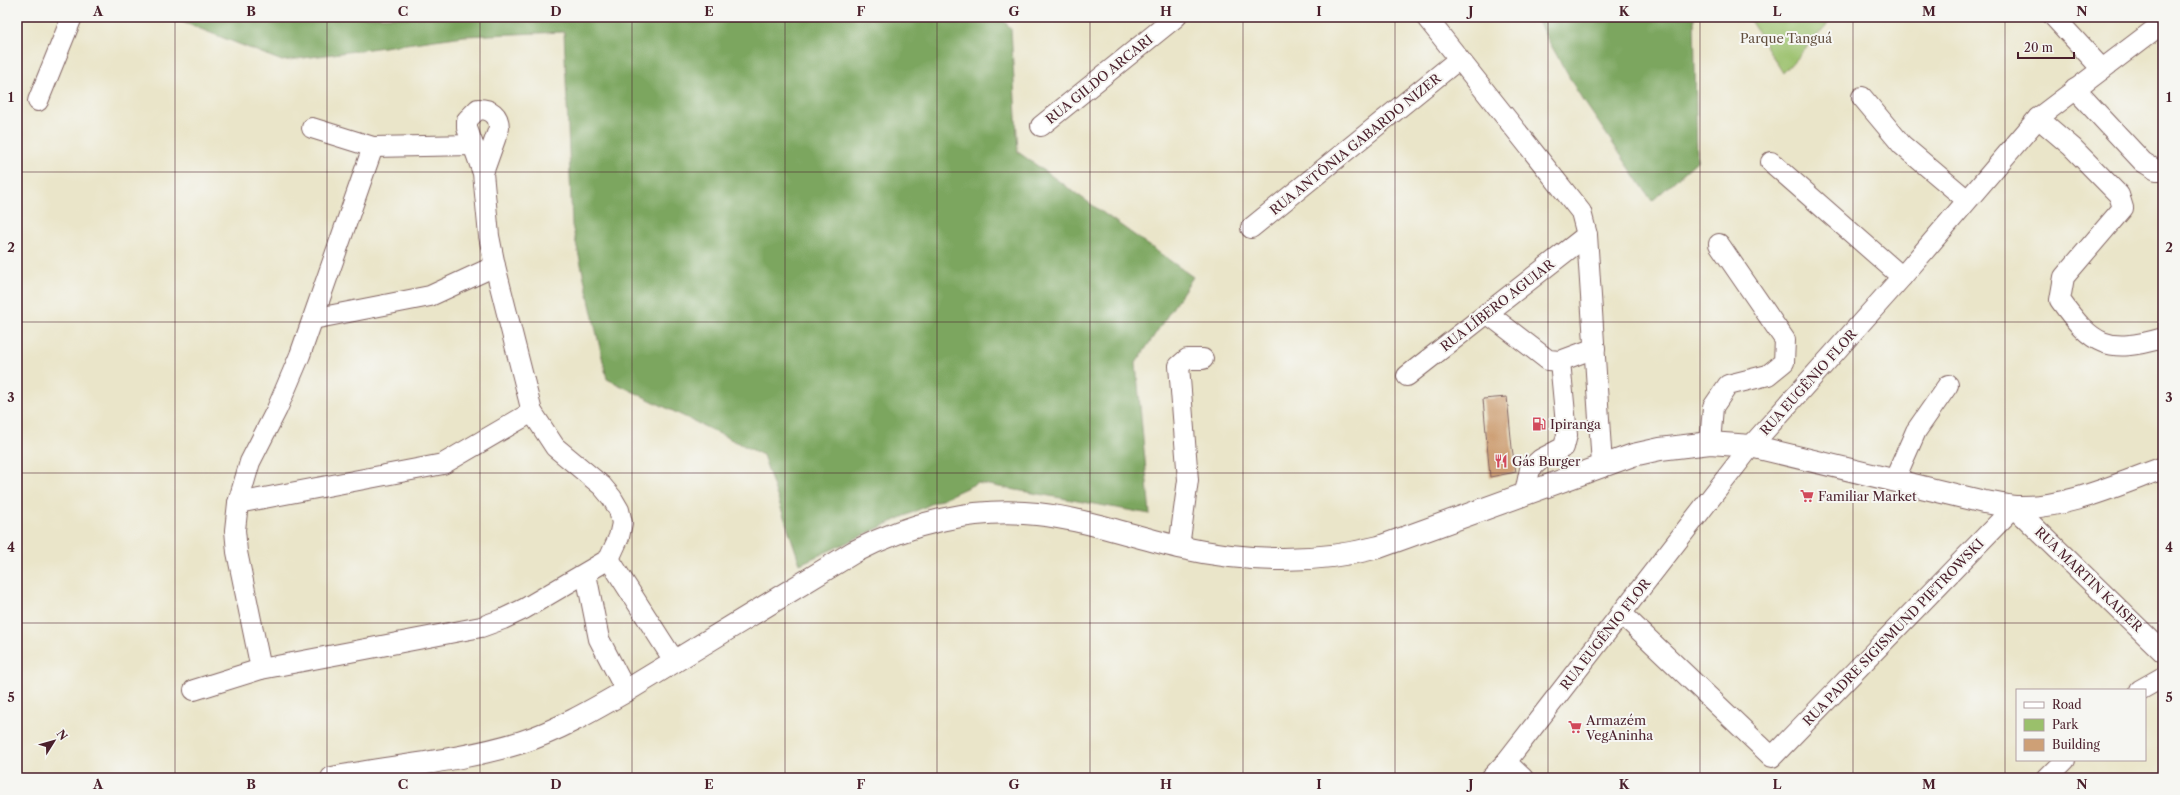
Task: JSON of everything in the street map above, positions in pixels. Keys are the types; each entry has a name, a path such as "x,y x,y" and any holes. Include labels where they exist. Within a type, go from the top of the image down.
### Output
{"main road":[{"path":"332,778 490,751 523,741 590,712 675,662 854,552 885,536 923,524 962,516 1037,514 1064,518 1179,547 1236,557 1268,560 1302,559 1354,553 1403,539 1602,465 1660,449 1710,443 1751,446 1984,502 2014,507 2044,506 2074,499 2163,468"}],"street":[{"path":"38,101 72,17"},
{"name":"RUA GILDO ARCARI","path":"1041,126 1176,17"},
{"path":"1426,17 1576,204 1583,218 1587,235 1602,465"},
{"path":"2054,17 2102,69"},
{"name":"RUA EUGÊNIO FLOR","path":"1491,778 1506,762 1620,613 1751,446 1902,277 2038,118 2102,69 2155,23"},
{"name":"RUA ANTÔNIA GABARDO NIZER","path":"1251,228 1459,59"},
{"path":"2075,89 2143,162 2156,170 2163,170"},
{"path":"1862,97 1902,145 1967,200"},
{"path":"194,690 261,669 481,627 524,609 586,574 609,559 619,538 622,523 619,510 612,498 602,486 555,447 532,412 495,266 489,236 483,173 467,128 467,120 478,109 487,109 494,113 499,122 499,128 483,173"},
{"path":"2038,118 2072,147 2119,195 2123,208 2064,277 2060,300 2076,322 2102,343 2121,347 2142,344 2163,338"},
{"path":"312,128 373,147 473,145"},
{"path":"261,669 237,552 235,530 238,503 250,462 290,381 373,147"},
{"path":"1771,162 1902,277"},
{"name":"RUA LÍBERO AGUIAR","path":"1407,376 1587,235"},
{"path":"1710,443 1713,407 1728,385 1768,376 1784,362 1785,340 1719,244"},
{"path":"313,319 430,296 495,266"},
{"path":"1487,313 1548,360 1560,361 1594,348"},
{"path":"1179,547 1188,480 1179,366 1187,359 1203,359"},
{"path":"1525,493 1530,469 1540,459 1564,447 1567,435 1560,361"},
{"path":"1894,481 1916,431 1948,385"},
{"path":"1565,402 1598,403"},
{"path":"238,503 444,464 532,412"},
{"name":"RUA PADRE SIGISMUND PIETROWSKI","path":"1620,613 1772,757 2014,507"},
{"name":"RUA MARTIN KAISER","path":"2014,507 2163,652"},
{"path":"609,559 675,662"},
{"path":"586,574 599,639 626,691"},
{"path":"2142,689 2163,677"},
{"path":"2047,778 2064,761"},
{"path":"1506,762 1523,778"}],"green space":[{"path":"180,17 1001,17 1011,29 1018,152 1193,277 1136,363 1150,514 977,483 800,564 763,455 607,379 572,225 564,32 464,36 282,61 180,21"},
{"path":"1535,17 1694,17 1697,161 1652,201 1577,91"},
{"name":"Parque Tanguá","path":"1748,17 1834,17 1783,73"}],"building":[{"path":"1507,397 1516,472 1490,477 1483,399"}],"place":[{"name":"Ipiranga","path":"1539,424"},
{"name":"Gás Burger","path":"1501,461"},
{"name":"Familiar Market","path":"1807,496"},
{"name":"Armazém VegAninha","path":"1575,727"}]}
